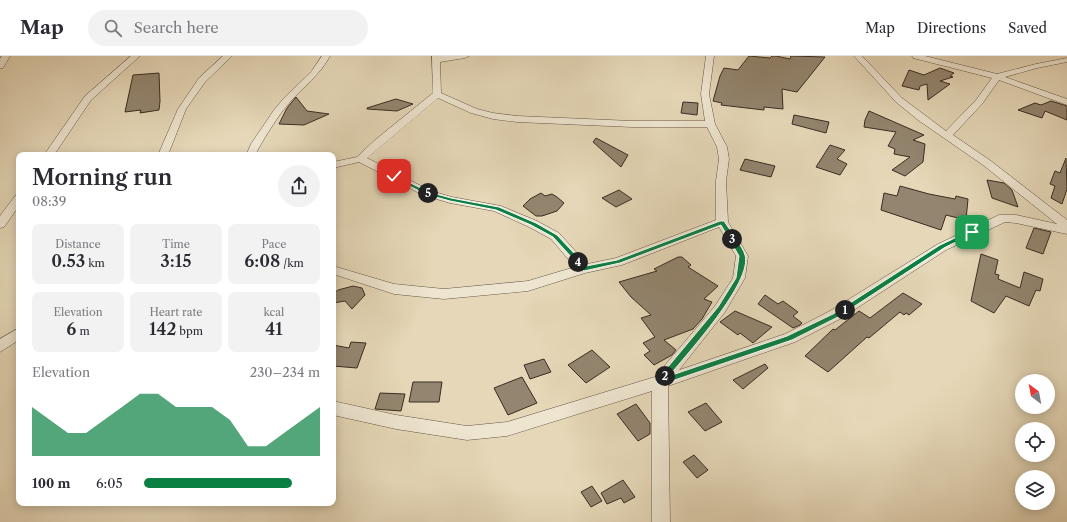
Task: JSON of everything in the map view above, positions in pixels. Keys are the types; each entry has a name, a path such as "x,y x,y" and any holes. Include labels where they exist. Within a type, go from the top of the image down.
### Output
{"street":[{"path":"0,66 6,56"},
{"path":"51,152 88,98 136,56"},
{"path":"164,152 182,109 202,80 228,56"},
{"path":"252,152 268,124 288,99 311,76 326,56"},
{"path":"438,94 436,58 465,56"},
{"path":"661,522 660,382 720,309 739,278 742,256 722,222 721,181 724,158 722,147 710,124 705,94 710,56"},
{"path":"858,56 899,100 921,118 986,163 1067,226"},
{"path":"916,56 997,77 1067,102"},
{"path":"947,136 979,102 997,77 1036,66 1067,60"},
{"path":"438,94 474,111 493,116 516,119 632,124 710,124"},
{"path":"336,164 360,159 378,142 438,94"},
{"path":"360,159 427,193 450,200 497,208 534,224 555,236 584,269"},
{"path":"0,224 16,202"},
{"path":"336,409 396,422 467,433 507,429 660,382 796,335 835,316 942,247 1002,218 1016,219 1067,230"},
{"path":"336,271 394,289 444,294 528,286 584,269 618,262 722,222"},
{"path":"0,346 16,335"}],"building":[{"path":"749,56 770,58 772,56 776,56 790,59 791,56 825,57 797,92 782,89 783,109 764,107 764,110 721,105 722,103 713,101 720,76 724,68 738,70"},
{"path":"940,68 954,73 950,76 953,77 940,81 950,84 928,100 927,84 920,86 919,90 902,86 909,70 924,75"},
{"path":"159,73 159,110 140,113 141,110 125,112 133,75"},
{"path":"296,97 307,111 329,114 304,125 279,124 287,108"},
{"path":"396,99 413,104 397,111 367,109 367,108"},
{"path":"1051,101 1067,106 1067,120 1045,111 1042,118 1018,110 1035,103 1041,105"},
{"path":"683,102 698,103 697,115 681,113"},
{"path":"869,111 924,135 913,140 925,144 923,162 905,176 892,170 910,157 894,154 895,149 888,146 896,132 864,127"},
{"path":"794,115 829,122 826,133 792,124"},
{"path":"596,138 628,155 621,167 593,142"},
{"path":"830,145 845,150 837,159 847,164 840,175 816,167"},
{"path":"1066,158 1067,189 1062,204 1051,198 1055,186 1050,184 1055,171 1060,173"},
{"path":"745,159 775,166 771,177 740,170"},
{"path":"987,180 1004,183 1012,190 1018,207 992,198"},
{"path":"900,186 955,199 956,196 968,199 966,220 946,215 941,230 881,210 884,193 897,196"},
{"path":"619,190 632,199 616,207 602,198"},
{"path":"541,193 545,196 552,194 564,203 557,211 542,216 536,216 523,206 530,199"},
{"path":"1034,228 1051,232 1043,254 1026,248"},
{"path":"981,254 998,260 995,274 999,275 998,279 1020,288 1024,272 1043,279 1040,291 1036,290 1029,306 1006,296 994,313 971,301"},
{"path":"678,257 682,257 691,265 688,267 718,286 704,299 712,302 702,319 693,329 664,340 676,350 672,355 654,365 644,355 650,351 643,343 655,337 641,318 651,315 631,297 619,282 657,271 654,269"},
{"path":"353,286 362,288 365,295 352,309 345,301 336,302 336,292"},
{"path":"903,293 922,304 909,315 906,313 904,315 900,312 869,338 867,337 828,372 805,356 833,329 835,330 859,311 870,318"},
{"path":"765,295 778,304 783,301 798,312 793,316 802,323 793,328 758,304"},
{"path":"735,311 772,327 753,343 740,333 738,335 720,322"},
{"path":"351,342 366,343 357,368 336,366 336,346 349,348"},
{"path":"592,350 610,367 586,383 568,365"},
{"path":"544,359 551,372 530,379 524,365"},
{"path":"765,364 768,368 743,389 733,380"},
{"path":"522,377 537,403 508,415 494,388"},
{"path":"413,382 442,382 439,402 409,402"},
{"path":"380,393 405,394 401,411 375,409"},
{"path":"706,403 722,422 705,431 688,412"},
{"path":"636,404 650,423 650,434 638,441 617,414"},
{"path":"694,455 708,470 697,478 683,462"},
{"path":"623,480 635,497 624,503 621,498 607,504 601,493"},
{"path":"592,486 602,501 591,507 581,492"}],"route":[{"path":"394,176 427,193 450,200 497,208 534,224 555,236 584,269 618,262 722,222 742,256 739,278 720,309 660,382 790,338 835,316 942,247 972,232"}]}
